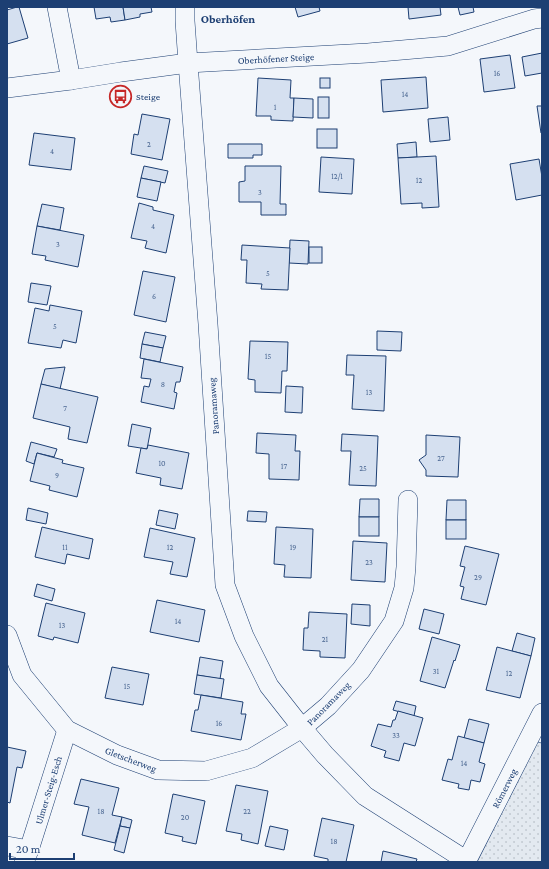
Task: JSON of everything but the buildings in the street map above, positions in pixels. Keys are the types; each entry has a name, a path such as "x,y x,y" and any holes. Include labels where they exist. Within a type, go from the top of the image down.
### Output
{"street":[{"path":"58,7 71,80"},
{"name":"Panoramaweg","path":"185,7 208,317 225,585 244,636 269,686 325,755 365,796 467,861"},
{"name":"Oberhöfener Steige","path":"7,88 188,63 353,54 448,46 539,16"},
{"name":"Panoramaweg","path":"302,728 328,706 361,670 394,621 404,588 408,500"},
{"name":"Gletscherweg","path":"7,636 22,675 67,730 117,755 158,770 206,771 252,758 302,728"},
{"name":"Römerweg","path":"467,861 542,713"},
{"name":"Ulmer-Steig-Esch","path":"7,846 26,856 67,730"}],"shaded area":[{"path":"537,742 542,743 542,862 477,862"}],"place":[{"name":"Steige","path":"120,96"}],"district":[{"name":"Oberhöfen","path":"228,19"}]}
